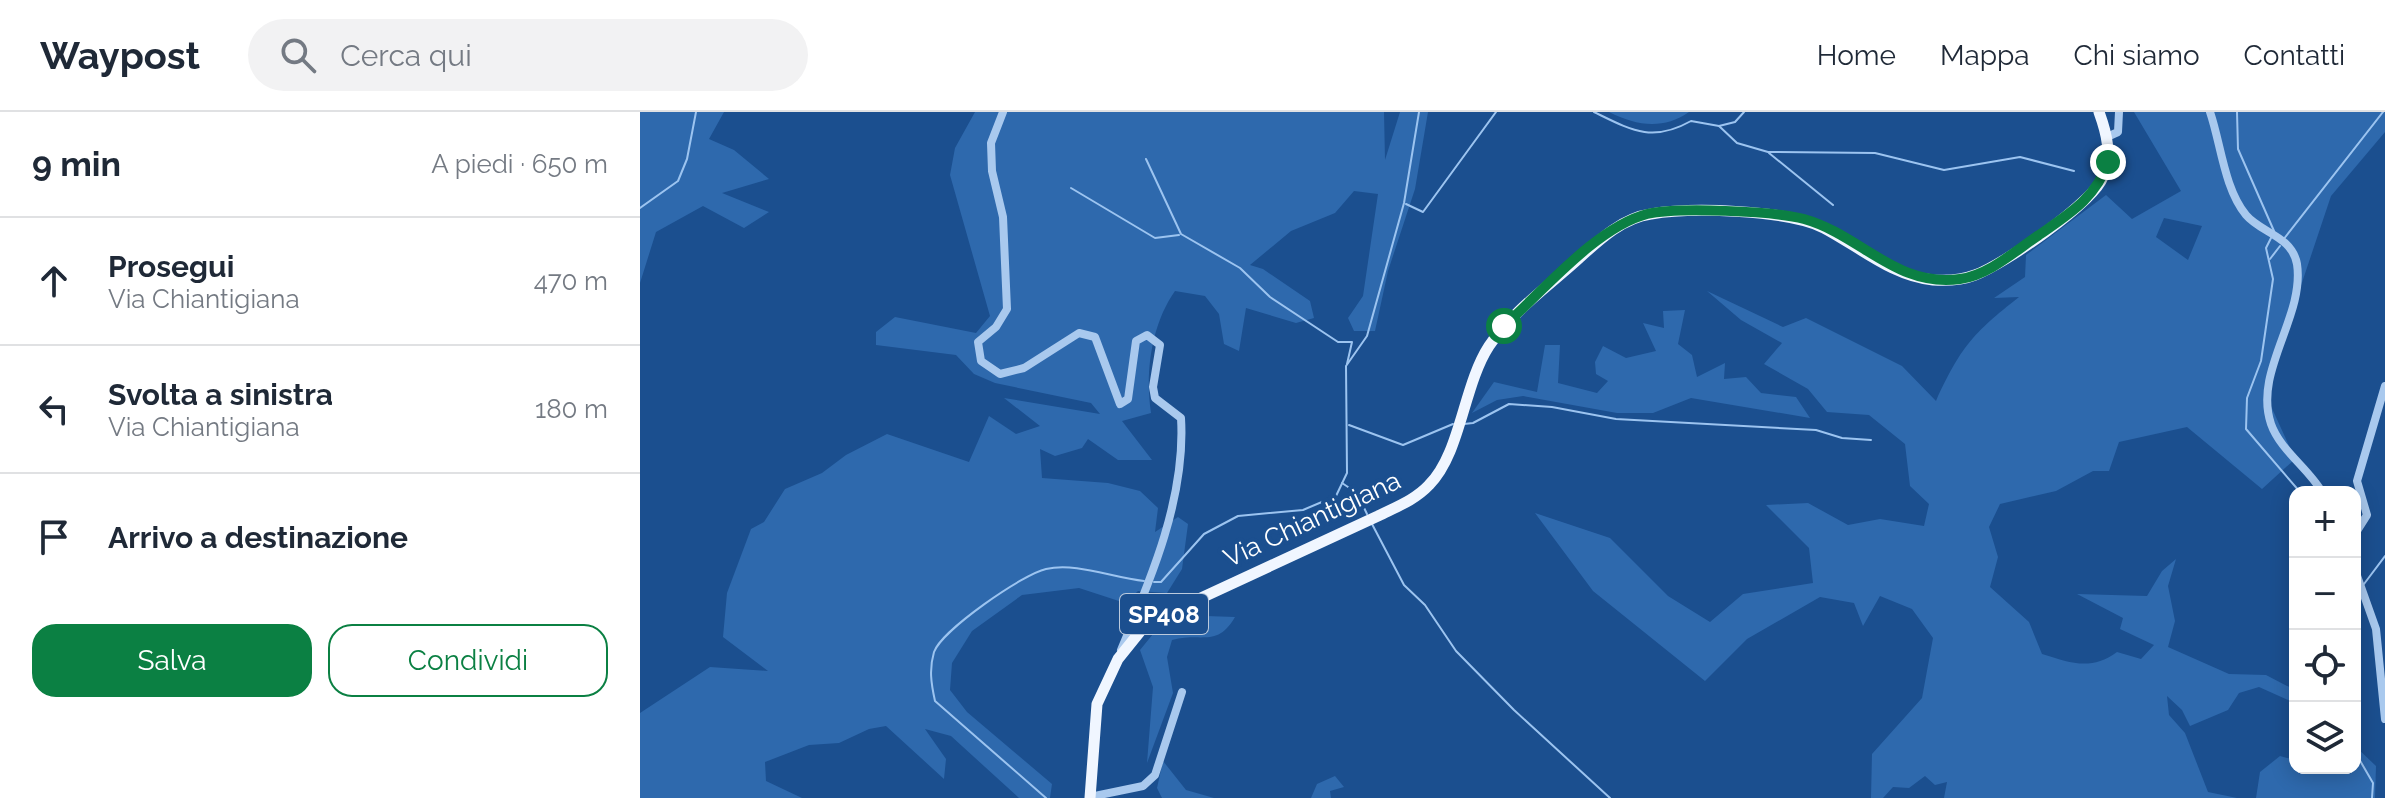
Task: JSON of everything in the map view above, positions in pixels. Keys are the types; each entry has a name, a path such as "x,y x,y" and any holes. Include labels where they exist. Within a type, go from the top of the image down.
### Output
{"main road":[{"name":"Via Chiantigiana","path":"1090,797 1097,704 1118,659 1147,623 1354,528 1413,499 1431,484 1453,436 1478,366 1504,326 1601,238 1626,222 1648,214 1774,214 1805,219 1914,277 1960,279 1989,269 2081,206 2102,180 2108,162 2107,137 2099,112"}],"street":[{"path":"1003,112 991,143 992,171 1003,217 1007,309 996,327 978,342 981,361 1000,374 1024,368 1079,333 1095,337 1120,404 1128,399 1136,341 1147,335 1160,345 1153,387 1155,398 1181,418 1183,445 1164,538 1118,659"},
{"path":"2107,137 2118,132 2119,112"},
{"path":"2210,112 2233,191 2242,209 2257,225 2284,241 2296,260 2293,300 2268,394 2269,412 2277,435 2318,486"},
{"path":"2358,486 2359,466 2385,386"},
{"path":"2361,495 2367,515 2361,524"},
{"path":"2361,587 2376,629 2385,719"},
{"path":"1090,797 1143,786 1155,775 1182,692"}],"shaded area":[{"path":"640,112 724,112 709,139 734,150 769,179 722,193 769,212 744,228 703,206 656,232 640,283"},
{"path":"975,112 1384,112 1385,160 1400,112 1428,112 1415,189 1388,271 1375,331 1354,331 1348,318 1363,296 1378,194 1354,191 1335,213 1291,231 1250,265 1263,269 1310,301 1314,318 1296,323 1246,308 1239,351 1224,344 1219,314 1205,296 1175,291 1155,334 1149,382 1151,413 1122,421 1152,460 1118,460 1088,439 1082,448 1055,456 1040,449 1042,478 1108,483 1140,491 1158,508 1155,532 1178,517 1188,524 1182,569 1167,593 1138,591 1125,603 1079,588 1022,595 972,631 952,663 950,690 967,712 1052,784 1050,798 1019,798 951,736 925,729 946,759 944,779 886,726 869,729 839,743 809,745 765,762 766,781 802,798 640,798 640,713 710,667 768,671 723,637 727,593 751,529 764,522 785,489 822,473 846,455 887,434 969,462 989,416 1016,434 1040,426 1004,398 1100,414 1091,403 995,383 974,374 956,355 876,345 876,332 895,317 976,333 990,316 950,175 955,148"},
{"path":"1609,112 1689,112 1669,122 1650,124"},
{"path":"2134,112 2385,112 2385,132 2331,196 2265,393 2295,459 2262,489 2187,427 2119,442 2109,471 2093,471 2056,491 2000,504 1989,527 1998,557 1990,587 2029,622 2042,654 2081,664 2098,662 2117,652 2141,659 2154,645 2120,629 2123,618 2077,594 2147,596 2162,571 2176,559 2168,586 2175,621 2168,647 2229,674 2266,675 2289,687 2289,700 2259,687 2239,693 2228,710 2190,726 2182,710 2167,696 2169,715 2185,733 2208,792 2237,798 1944,798 1947,782 1935,785 1925,776 1909,788 1893,787 1883,798 1871,798 1872,754 1922,698 1933,638 1912,609 1880,596 1863,626 1854,603 1820,597 1747,639 1705,681 1593,591 1535,513 1610,538 1668,596 1710,622 1743,594 1813,583 1809,548 1766,505 1808,503 1848,525 1880,519 1924,526 1929,504 1910,486 1905,444 1869,415 1827,412 1808,389 1764,364 1782,343 1741,320 1707,291 1783,327 1806,318 1902,366 1936,401 1969,343 2019,297 1994,298 2025,277 2026,255 2106,195 2132,219 2181,191","holes":["2164,218 2202,226 2188,260 2156,237"]},
{"path":"1685,310 1678,344 1692,355 1697,377 1725,363 1724,379 1746,377 1761,393 1796,397 1810,418 1691,398 1653,413 1617,413 1523,396 1497,400 1472,413 1494,382 1537,392 1545,345 1560,345 1558,383 1597,393 1608,381 1596,374 1595,362 1603,346 1626,358 1656,351 1643,323 1664,328 1663,311"},
{"path":"1177,615 1235,617 1222,633 1215,636 1172,640 1167,657 1173,693 1147,763 1153,687 1140,650 1162,623"},
{"path":"2361,752 2376,766 2375,798 2256,798 2260,772 2280,756 2289,758 2289,774 2361,774"},
{"path":"1163,761 1186,790 1214,798 1162,798 1157,788"},
{"path":"1335,776 1344,787 1330,791 1331,798 1311,798 1317,784"}],"waterway":[{"path":"640,208 678,181 687,159 696,112"},
{"path":"1154,582 1161,582 1204,534 1238,516 1303,510 1336,496 1347,473 1346,366 1367,336 1404,203 1419,112"},
{"path":"1406,204 1423,212 1496,112"},
{"path":"1594,112 1642,132 1665,131 1691,121 1719,126 1737,143 1768,152 1875,153 1944,170 2020,157 2074,171"},
{"path":"1719,126 1735,122 1744,112"},
{"path":"2237,112 2238,149 2274,231"},
{"path":"2283,240 2383,112"},
{"path":"1769,153 1833,205"},
{"path":"1146,159 1181,234 1240,268 1270,297 1338,342 1352,342 1347,364"},
{"path":"1071,188 1155,238 1179,235"},
{"path":"2272,236 2266,248 2273,279 2261,361 2247,398 2246,429 2295,486"},
{"path":"2270,259 2280,246"},
{"path":"1464,424 1473,423 1509,404 1552,407 1616,419 1816,430 1842,438 1871,440"},
{"path":"1349,425 1403,445 1453,424"},
{"path":"1342,483 1357,493 1367,514"},
{"path":"1372,524 1404,585 1425,605 1456,651 1514,710 1610,798"},
{"path":"2364,584 2385,556"},
{"path":"1046,798 935,701 931,676 934,652 952,630 984,604 1046,569 1082,569 1144,581"},
{"path":"2361,762 2373,783 2372,798"}],"route":[{"path":"1504,326 1601,238 1626,222 1648,214 1774,214 1805,219 1893,269 1914,277 1935,280 1976,275 2081,206 2102,180 2108,162"}]}
